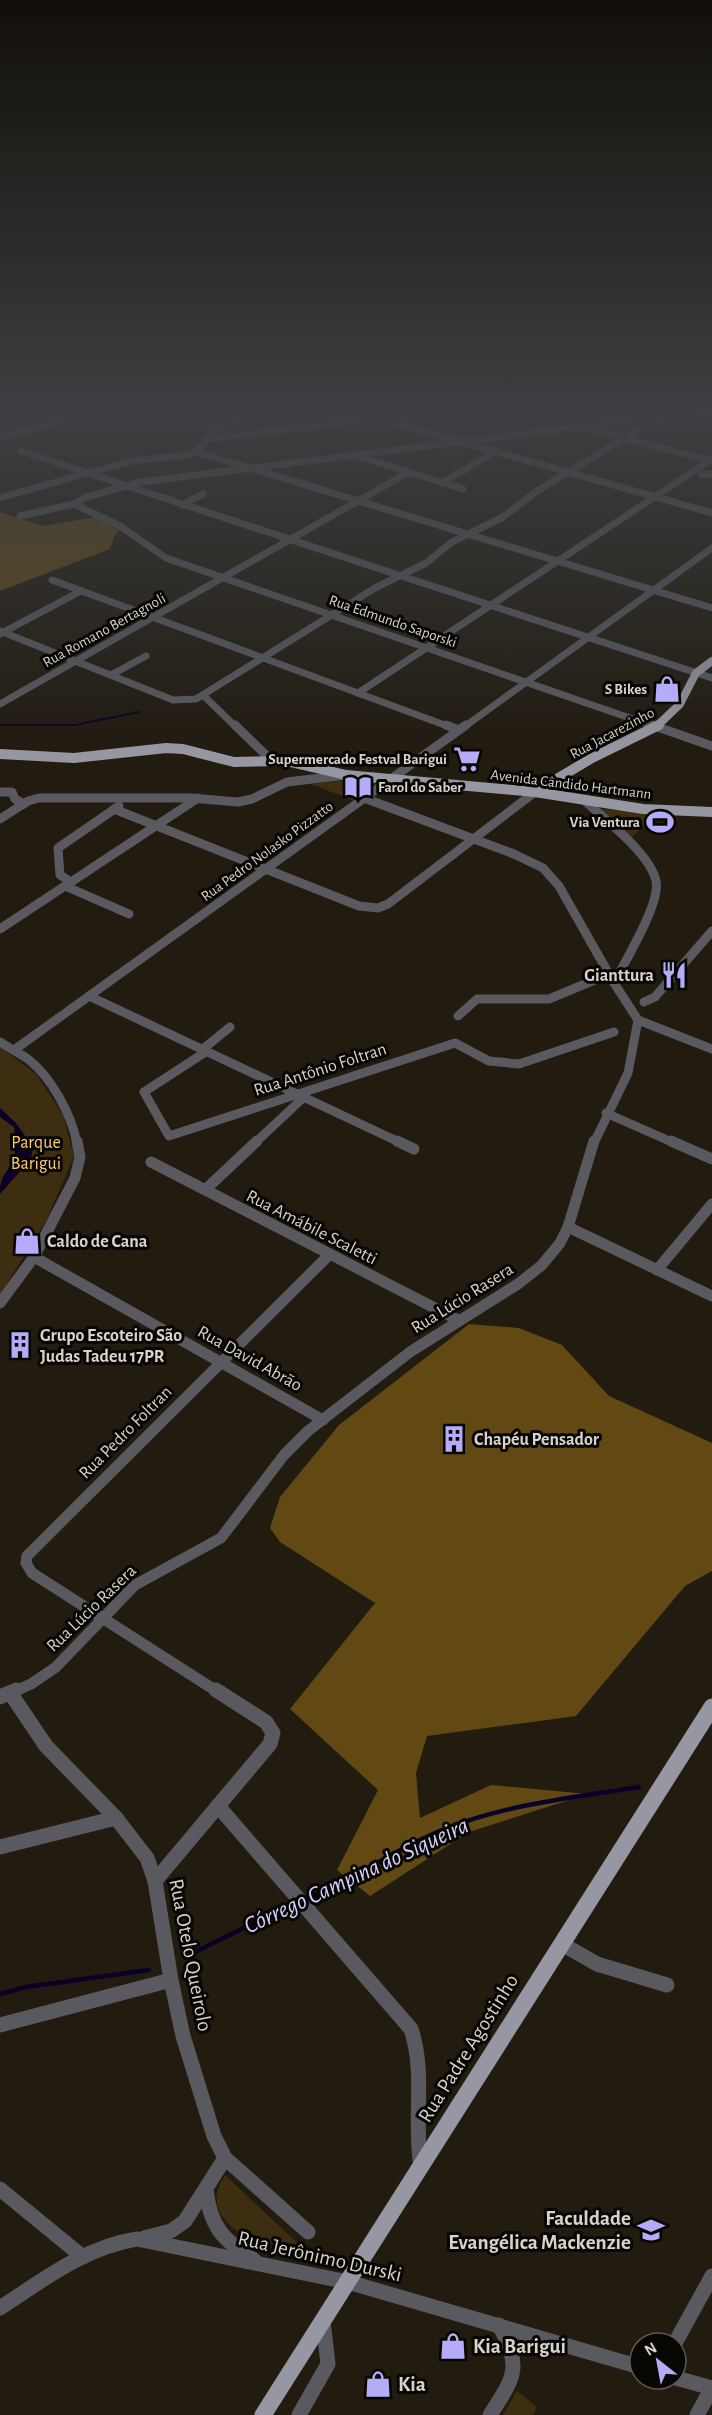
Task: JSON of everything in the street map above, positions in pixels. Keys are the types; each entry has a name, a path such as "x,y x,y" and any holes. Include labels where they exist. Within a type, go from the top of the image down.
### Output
{"main road":[{"name":"Rua Jacarezinho","path":"535,792 585,762 656,727 676,710 696,673 712,661"},
{"name":"Avenida Cândido Hartmann","path":"0,754 74,758 174,748 192,750 234,762 271,760 295,762 345,775 535,792 643,809 712,812"},
{"name":"Rua Padre Agostinho","path":"263,2415 712,1707"}],"street":[{"name":"Rua Edmundo Saporski","path":"115,524 166,558 712,746"},
{"path":"240,524 397,577 712,678"},
{"name":"Rua Romano Bertagnoli","path":"2,701 320,524"},
{"path":"435,524 712,608"},
{"path":"358,693 615,524"},
{"path":"1,632 173,700 187,701 204,696 358,600 378,594 397,577 431,559 460,537 487,525"},
{"name":"Rua Pedro Nolasko Pizzatto","path":"14,1050 712,548"},
{"path":"52,580 459,730"},
{"path":"1,632 81,591"},
{"path":"111,675 146,656"},
{"path":"204,696 271,760"},
{"path":"0,819 35,799 198,798 245,801 287,782 345,775"},
{"path":"0,792 12,792 15,799 24,804"},
{"path":"114,809 359,906 378,908 388,904 535,792"},
{"path":"129,914 68,884 60,875 58,848 131,798"},
{"path":"0,929 198,798"},
{"path":"364,798 524,858 549,873 559,885 611,979 638,1020 712,1048"},
{"path":"458,1016 477,999 549,999 611,979 656,901 656,881 646,860 585,801"},
{"path":"645,1002 655,998 712,931"},
{"path":"89,996 414,1149"},
{"name":"Rua Lúcio Rasera","path":"5,1696 31,1684 50,1671 131,1589 148,1576 200,1551 221,1538 284,1455 322,1420 402,1358 531,1275 552,1254 568,1227 597,1133 628,1072 638,1020"},
{"path":"205,1050 230,1028"},
{"name":"Rua Antônio Foltran","path":"205,1050 144,1092 169,1136 456,1043 489,1061 509,1065 528,1062 614,1032"},
{"path":"0,1042 29,1060 48,1081 73,1125 80,1157 75,1178 34,1257 0,1303"},
{"path":"204,1190 300,1095"},
{"path":"606,1113 712,1159"},
{"name":"Rua Amábile Scaletti","path":"151,1162 458,1320"},
{"path":"657,1270 712,1204"},
{"path":"568,1227 712,1296"},
{"name":"Rua Pedro Foltran","path":"103,1618 32,1573 26,1563 31,1551 330,1254"},
{"name":"Rua David Abrão","path":"34,1257 322,1420"},
{"path":"103,1618 266,1722 273,1733 270,1744 155,1881"},
{"name":"Rua Otelo Queirolo","path":"5,1696 46,1746 116,1818 141,1848 155,1881 171,1980 192,2069 214,2136 225,2158 308,2232"},
{"path":"218,1806 402,2016 417,2043 419,2059 416,2137 421,2167"},
{"path":"0,1847 116,1818"},
{"path":"562,1944 597,1964 667,1985"},
{"path":"0,2025 171,1980"},
{"path":"137,2239 177,2229 225,2158"},
{"path":"0,2188 83,2257"},
{"path":"206,2189 208,2212 220,2236 262,2265"},
{"name":"Rua Jerônimo Durski","path":"0,2308 83,2257 111,2244 137,2239 348,2282 628,2363"},
{"path":"682,2331 712,2276"},
{"path":"299,2415 328,2364 323,2321"},
{"path":"490,2415 515,2375 513,2353 499,2325"},
{"path":"688,2381 712,2388 697,2415"}],"green space":[{"path":"348,780 376,782 352,800 311,784"},
{"path":"597,808 656,815 632,837"},
{"name":"Parque Barigui","path":"0,1047 36,1074 63,1115 74,1156 47,1219 0,1295"},
{"path":"225,2175 304,2249 258,2241 238,2232 229,2224 221,2214 217,2198 218,2189"},
{"path":"517,2391 537,2407 533,2415 503,2415"}],"shaded area":[{"path":"0,524 36,524 43,526 57,524 108,524 119,530 110,549 0,591"},
{"path":"0,1108 16,1123 33,1147 31,1159 0,1194 2,1180 12,1162 16,1145 14,1127 0,1117"},
{"path":"469,1324 519,1328 562,1345 609,1396 712,1443 712,1571 685,1586 576,1716 427,1736 416,1773 420,1818 491,1785 588,1794 469,1832 370,1896 337,1870 378,1790 290,1709 375,1603 280,1542 270,1528 280,1497 339,1425"}],"waterway":[{"path":"0,725 75,725 139,712"},
{"name":"Córrego Campina do Siqueira","path":"306,1899 431,1835 473,1819 543,1802 639,1787"},
{"name":"Córrego Campina do Siqueira","path":"185,1957 294,1903"},
{"name":"Córrego Campina do Siqueira","path":"0,1994 26,1987 149,1970"}],"place":[{"name":"S Bikes","path":"667,689"},
{"name":"Supermercado Festval Barigui","path":"467,759"},
{"name":"Farol do Saber","path":"358,787"},
{"name":"Via Ventura","path":"660,822"},
{"name":"Gianttura","path":"674,975"},
{"name":"Caldo de Cana","path":"27,1241"},
{"name":"Grupo Escoteiro São Judas Tadeu 17PR","path":"20,1345"},
{"name":"Chapéu Pensador","path":"454,1439"},
{"name":"Faculdade Evangélica Mackenzie","path":"651,2230"},
{"name":"Kia Barigui","path":"453,2346"},
{"name":"Kia","path":"378,2384"}]}
